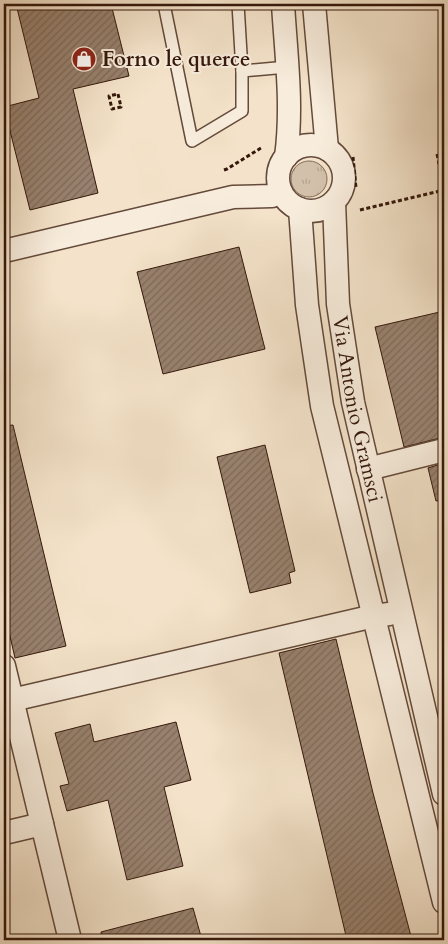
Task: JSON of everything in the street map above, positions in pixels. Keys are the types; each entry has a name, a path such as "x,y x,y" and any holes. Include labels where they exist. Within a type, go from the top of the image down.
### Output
{"street":[{"path":"242,196 284,161 294,150 303,147 313,146 327,149 339,161 343,171 344,182 341,193 334,202 326,208 317,211 300,209 292,205 281,192 279,174 284,161 288,141 290,102 283,4"},
{"path":"314,4 327,149"},
{"path":"4,251 233,197 272,196 281,192"},
{"name":"Via Antonio Gramsci","path":"334,202 338,304 353,402 444,794"},
{"name":"Via Antonio Gramsci","path":"300,209 307,305 322,406 444,902"},
{"path":"368,469 444,450"},
{"path":"12,700 374,616 402,612"},
{"path":"4,666 70,940"},
{"path":"4,833 42,824"}],"lane":[{"path":"164,4 192,140 242,111 238,4"},
{"path":"242,71 287,67"}],"path":[{"path":"118,94 121,107 112,109 109,96 118,94"},
{"path":"218,172 227,169 266,145"},
{"path":"358,210 444,190 437,154"}],"green space":[{"path":"309,161 321,167 327,179 321,191 309,197 297,191 291,179 297,167"}],"building":[{"path":"16,4 111,4 129,76 73,89 98,193 30,210 4,107 39,98"},
{"path":"239,247 265,349 163,374 137,272"},
{"path":"444,311 444,437 404,447 375,327"},
{"path":"13,425 66,646 15,658 4,610 4,426"},
{"path":"265,445 295,571 289,573 291,583 250,593 217,457"},
{"path":"444,463 444,500 436,501 428,468"},
{"path":"336,639 373,793 412,940 347,940 279,653"},
{"path":"176,722 191,780 164,787 183,866 127,880 108,800 67,811 60,786 69,784 55,733 90,724 94,742"},
{"path":"193,908 202,940 102,940 101,932"}],"place":[{"name":"Forno le querce","path":"84,59"}]}
